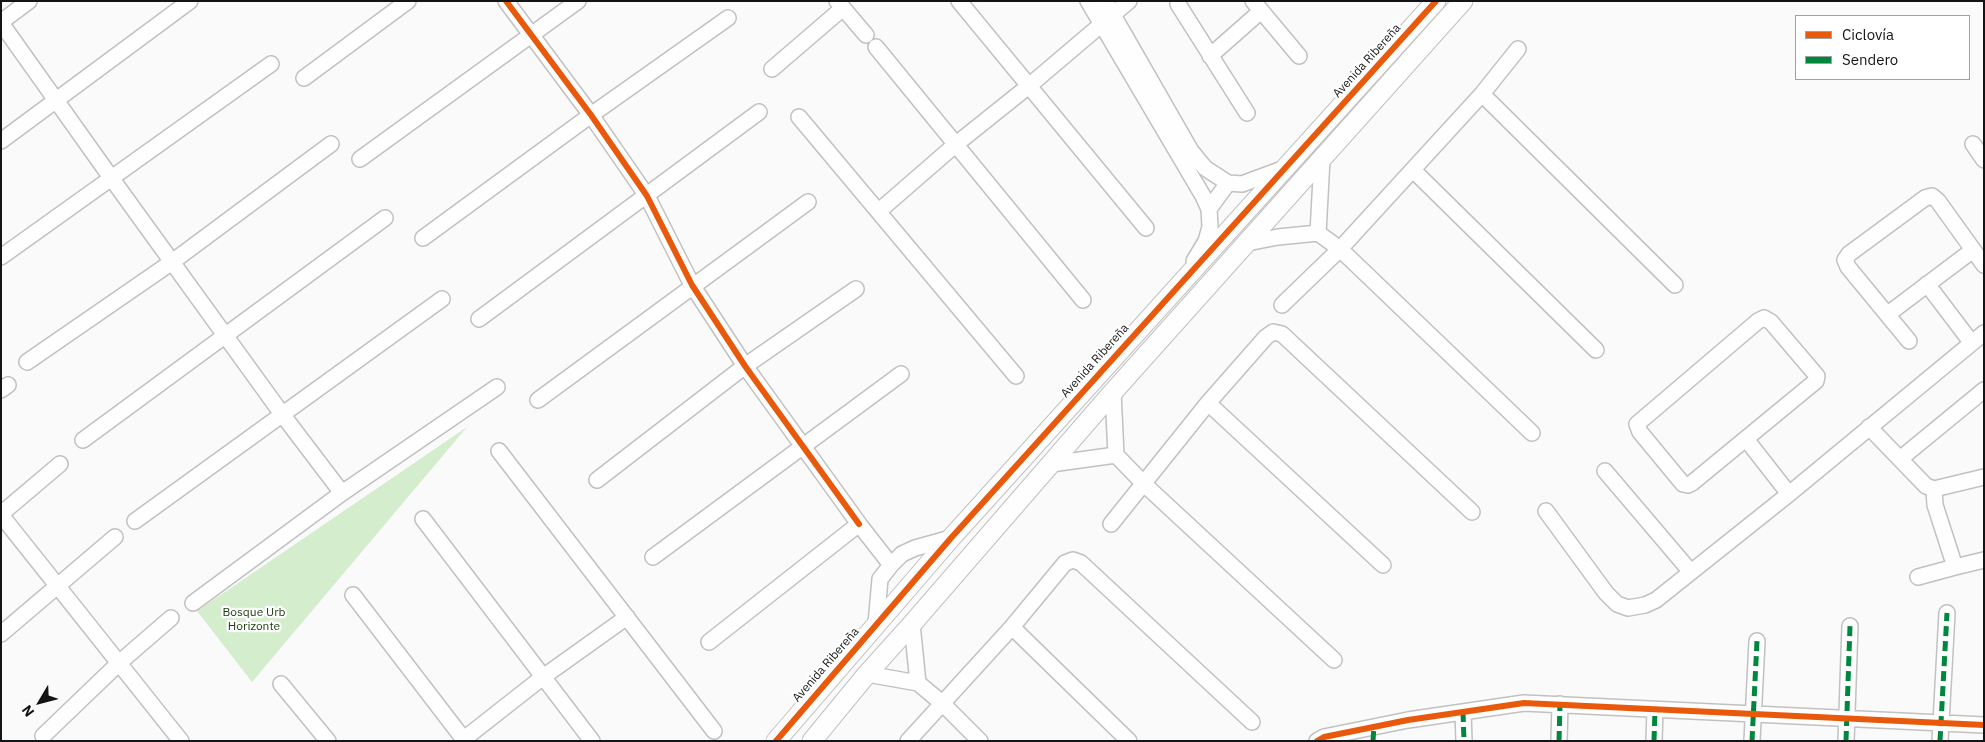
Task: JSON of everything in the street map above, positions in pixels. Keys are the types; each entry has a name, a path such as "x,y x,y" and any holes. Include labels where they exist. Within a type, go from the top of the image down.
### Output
{"street":[{"path":"29,1 1,22 282,414 342,493"},
{"path":"1,140 190,1"},
{"path":"304,78 408,1"},
{"path":"506,1 591,115 647,196 692,285 745,366 802,447 890,565"},
{"path":"360,159 578,1"},
{"path":"959,1 1146,228"},
{"path":"1088,1 1106,13 1191,151 1205,168 1228,183 1242,184 1288,166"},
{"path":"879,211 955,145 1030,85 1106,13 1129,1"},
{"name":"Avenida Ribereña","path":"776,741 876,624 1181,281 1288,166 1436,1"},
{"path":"812,741 867,674 1113,392 1464,1"},
{"path":"1178,4 1247,113"},
{"path":"772,69 840,5 866,35"},
{"path":"1210,56 1257,6 1299,56"},
{"path":"1106,13 1209,209 1210,228 1206,241 1181,281"},
{"path":"423,238 728,18"},
{"path":"876,47 1083,300"},
{"path":"1282,306 1340,249 1413,170 1482,94 1518,49"},
{"path":"1,257 271,64"},
{"path":"1482,94 1675,285"},
{"path":"479,320 759,112"},
{"path":"799,117 1016,376"},
{"path":"27,362 172,262 331,144"},
{"path":"1972,144 1984,160"},
{"path":"1318,233 1322,159"},
{"path":"1413,170 1596,350"},
{"path":"1209,209 1228,183"},
{"path":"1909,341 1848,267 1846,260 1850,254 1925,198 1932,196 1938,201 1984,265"},
{"path":"538,400 692,285 808,202"},
{"path":"83,440 385,218"},
{"path":"1247,243 1278,237 1318,233 1340,249 1532,433"},
{"path":"1888,314 1973,250"},
{"path":"1546,511 1606,593 1617,604 1628,608 1645,605 1656,600 1789,494 1978,337 1927,284"},
{"path":"597,480 745,366 856,289"},
{"path":"135,521 442,299"},
{"path":"1764,318 1771,322 1817,376 1816,381 1746,439 1688,485 1683,484 1652,447 1640,432 1637,424 1758,321 1764,318"},
{"path":"1111,524 1208,403 1266,336 1273,332 1282,334 1472,512"},
{"path":"653,557 901,374"},
{"path":"194,602 342,493 498,387"},
{"path":"1900,459 1984,390"},
{"path":"1113,392 1116,455 1144,484 1334,660"},
{"path":"1208,403 1383,565"},
{"path":"1868,427 1926,486 1934,489 1984,477"},
{"path":"1746,439 1789,494"},
{"path":"499,451 714,731"},
{"path":"1051,464 1116,455"},
{"path":"60,464 1,514 181,741"},
{"path":"1605,471 1690,571"},
{"path":"1934,489 1935,505 1955,567"},
{"path":"423,519 592,741"},
{"path":"710,642 859,524"},
{"path":"1,634 115,537"},
{"path":"876,624 880,579 890,565 902,554 915,548 952,538"},
{"path":"908,741 1012,627 1065,563 1073,560 1081,563 1252,722"},
{"path":"1918,577 1984,560"},
{"path":"353,595 464,740 543,677 627,617"},
{"path":"1940,741 1947,613"},
{"path":"43,736 119,663 171,618"},
{"path":"912,624 918,683"},
{"path":"1846,741 1850,626"},
{"path":"1012,627 1129,741"},
{"path":"1752,741 1757,641"},
{"path":"867,674 918,683 942,703 980,741"},
{"path":"281,684 328,741"},
{"path":"1317,741 1324,737 1373,733 1463,712 1524,703 1984,725"},
{"path":"1559,741 1560,704"},
{"path":"1654,741 1655,710"},
{"path":"1463,712 1464,741"}],"green space":[{"name":"Bosque Urb Horizonte","path":"467,427 252,682 197,611"}],"marked path":[{"path":"1940,741 1947,613"},
{"path":"1846,741 1850,626"},
{"path":"1752,741 1757,641"},
{"path":"1559,741 1560,704"},
{"path":"1654,741 1655,710"},
{"path":"1463,712 1464,741"},
{"path":"1373,741 1374,726"}],"cycle path":[{"path":"506,1 591,115 647,196 692,285 745,366 859,524"},
{"path":"776,741 951,538 1436,1"},
{"path":"1317,741 1324,737 1408,720 1524,703 1984,725"}]}
